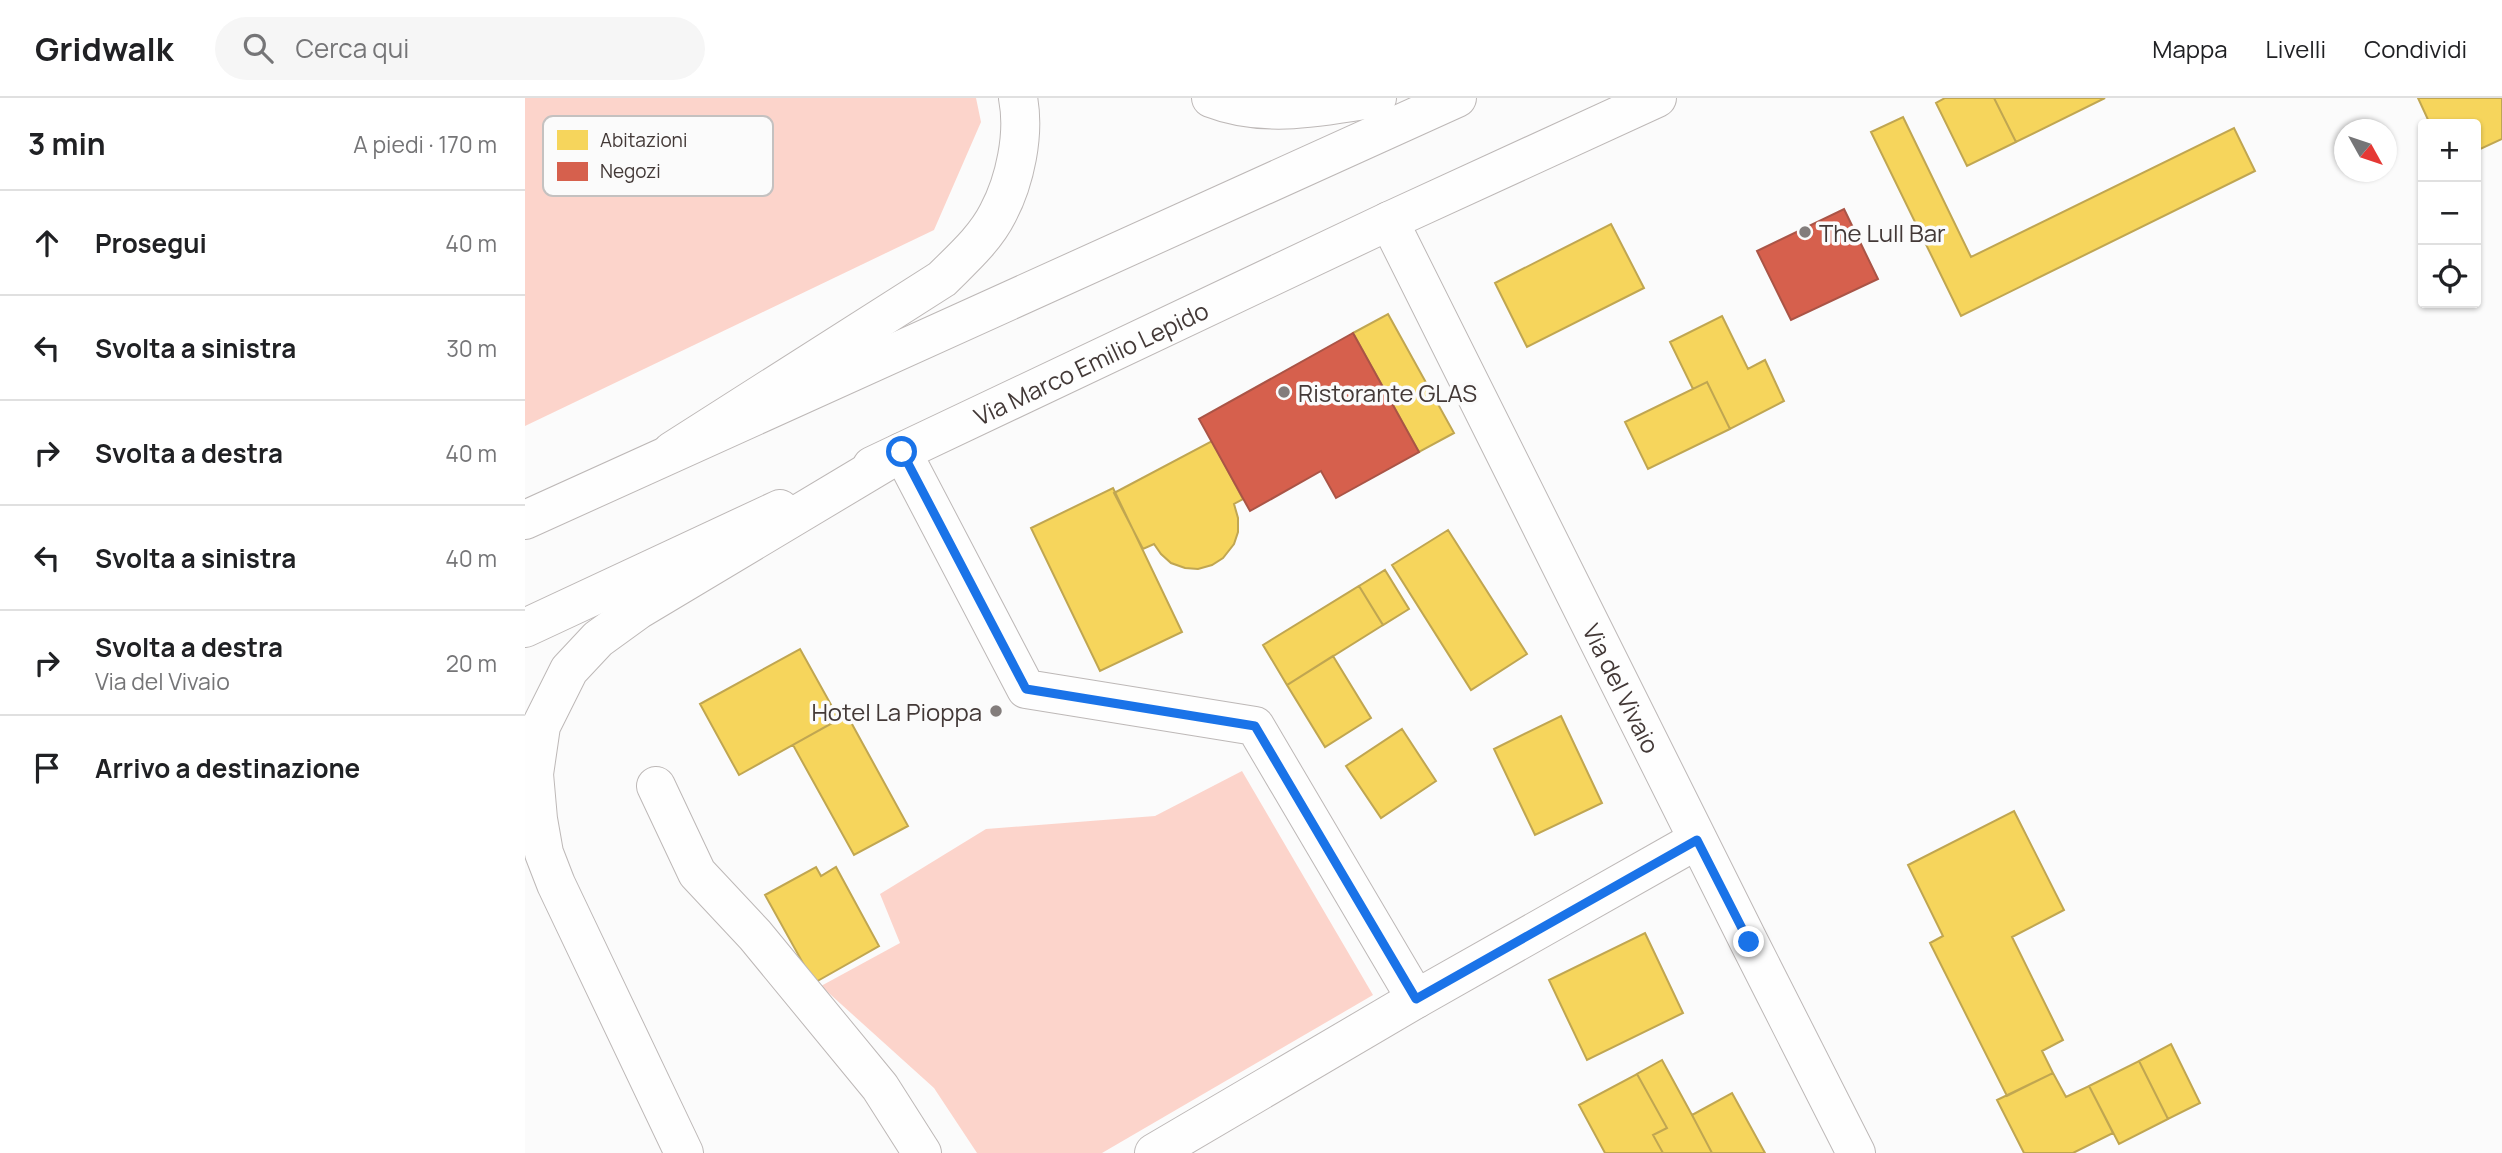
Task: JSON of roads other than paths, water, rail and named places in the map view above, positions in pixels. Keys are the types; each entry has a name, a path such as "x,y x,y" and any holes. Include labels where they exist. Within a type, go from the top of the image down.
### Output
{"main road":[{"path":"672,451 942,279 975,246 998,213 1019,154 1018,98"},
{"path":"1211,98 1250,110 1283,110 1377,98"},
{"path":"525,520 672,451 1457,98"},
{"name":"Via Marco Emilio Lepido","path":"525,628 1389,221 1657,98"},
{"name":"Via del Vivaio","path":"1389,221 1856,1153"},
{"path":"684,1153 556,884 544,853 534,774 541,726 569,670 598,639 638,610 902,452 1026,689 1255,726 1416,999"},
{"path":"656,786 697,873 755,935 880,1087 922,1153"},
{"path":"1154,1153 1416,999 1697,840"},
{"path":"525,852 556,884"}],"place":[{"name":"The Lull Bar","path":"1805,232"},
{"name":"Ristorante GLAS","path":"1284,392"},
{"name":"Hotel La Pioppa","path":"996,711"}]}
